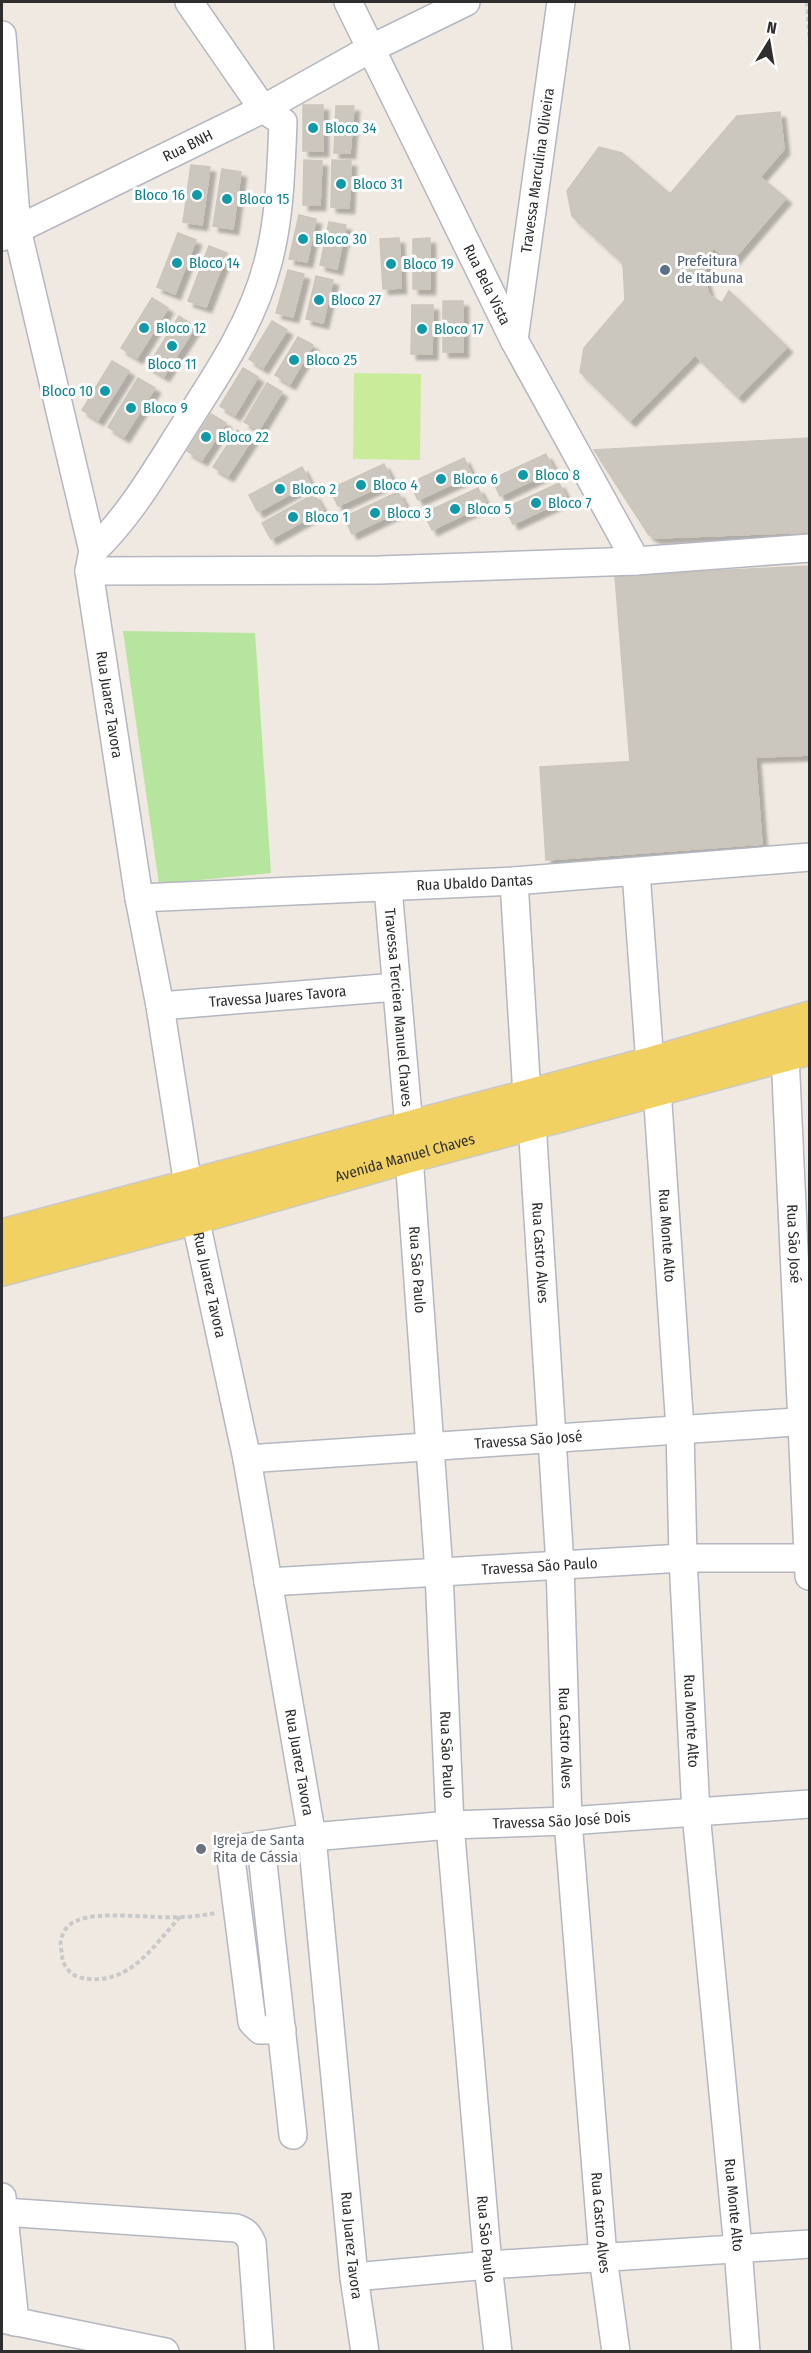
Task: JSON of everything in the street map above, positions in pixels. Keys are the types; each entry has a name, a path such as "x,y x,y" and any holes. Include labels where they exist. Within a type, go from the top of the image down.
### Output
{"main road":[{"name":"Avenida Manuel Chaves","path":"2,1236 188,1185 409,1142 530,1110 654,1076 810,1018"},
{"name":"Avenida Manuel Chaves","path":"654,1076 797,1052"},
{"name":"Avenida Manuel Chaves","path":"2,1269 196,1217 409,1142"}],"street":[{"path":"91,561 165,456 223,366 257,297 268,266 281,168 283,122 263,109 189,2"},
{"name":"Rua Bela Vista","path":"348,2 514,340 636,561"},
{"name":"Rua BNH","path":"9,233 263,109 370,49 466,2"},
{"name":"Travessa Marculina Oliveira","path":"514,340 561,2"},
{"name":"Rua Juarez Tavora","path":"2,35 9,233 91,561 139,898 160,1006 188,1185 247,1459 312,1837 354,2277 365,2352"},
{"path":"91,561 379,570 636,561 810,548"},
{"name":"Rua Ubaldo Dantas","path":"139,898 514,881 810,857"},
{"name":"Rua Monte Alto","path":"636,872 654,1076 680,1429 683,1558 696,1813 746,2352"},
{"name":"Rua Castro Alves","path":"514,881 553,1440 560,1565 568,1821 603,2258 616,2352"},
{"name":"Travessa Terciera Manuel Chaves","path":"388,888 409,1142"},
{"name":"Travessa Juares Tavora","path":"160,1006 396,987"},
{"name":"Rua São José","path":"797,1052 809,1565"},
{"name":"Rua São Paulo","path":"409,1142 439,1572 450,1825 488,2265 498,2352"},
{"name":"Travessa São José","path":"247,1459 806,1421"},
{"name":"Travessa São Paulo","path":"268,1582 683,1558 809,1565"},
{"name":"Travessa São José Dois","path":"238,1911 231,1859 236,1849 312,1837 450,1825 568,1821 810,1804"},
{"path":"261,1845 293,2135"},
{"path":"238,1911 252,2022 260,2030 282,2030"},
{"path":"165,2352 8,2320 3,2205 236,2228 244,2231 252,2242 260,2352"},
{"path":"354,2277 488,2265 810,2244"}],"path":[{"path":"807,2 810,44"},
{"path":"180,1917 131,1969 118,1977 105,1980 83,1979 71,1974 63,1964 60,1942 65,1930 74,1922 89,1917 180,1917 238,1911"}],"green space":[{"path":"354,373 421,374 420,460 353,459"},
{"path":"123,631 255,633 271,873 159,884"}],"building":[{"name":"Bloco 34","path":"303,105 323,105 323,151 303,151"},
{"path":"336,106 354,106 350,153 334,153"},
{"name":"Prefeitura de Itabuna","path":"780,112 784,149 760,177 786,198 731,262 713,247 704,276 709,295 722,303 729,291 787,347 738,397 695,355 630,421 580,372 584,348 625,300 623,263 572,216 567,191 599,147 622,153 670,194 737,116"},
{"path":"304,160 322,161 320,205 303,205"},
{"name":"Bloco 31","path":"332,160 351,161 349,208 331,207"},
{"name":"Bloco 16","path":"191,165 210,167 202,225 183,222"},
{"name":"Bloco 15","path":"222,169 241,172 233,229 213,226"},
{"name":"Bloco 30","path":"299,215 316,219 307,262 289,259"},
{"path":"329,222 346,225 337,269 320,265"},
{"name":"Bloco 14","path":"178,233 196,240 175,294 157,287"},
{"name":"Bloco 19","path":"399,238 401,288 383,289 380,239"},
{"path":"430,238 430,289 413,289 413,239"},
{"path":"209,246 227,253 206,307 188,301"},
{"path":"288,270 304,274 293,317 276,313"},
{"name":"Bloco 27","path":"316,276 333,280 323,323 306,319"},
{"name":"Bloco 12","path":"152,298 168,308 137,358 121,348"},
{"path":"443,301 463,301 463,352 443,352"},
{"name":"Bloco 17","path":"412,305 433,305 432,354 411,354"},
{"name":"Bloco 11","path":"179,316 195,327 164,376 148,366"},
{"path":"272,321 287,330 263,368 249,359"},
{"name":"Bloco 25","path":"298,337 313,345 290,384 275,375"},
{"name":"Bloco 10","path":"112,361 129,371 98,420 82,410"},
{"path":"243,368 258,377 235,415 220,406"},
{"name":"Bloco 9","path":"138,378 155,388 124,437 108,427"},
{"path":"267,383 282,392 259,430 244,422"},
{"name":"Bloco 22","path":"211,414 226,423 202,460 187,451"},
{"path":"237,430 252,439 228,476 213,467"},
{"path":"810,438 810,532 656,538 649,535 594,450"},
{"name":"Bloco 8","path":"546,454 554,470 500,496 492,479"},
{"name":"Bloco 6","path":"464,458 472,475 418,500 410,483"},
{"name":"Bloco 4","path":"384,464 392,481 338,506 330,489"},
{"name":"Bloco 2","path":"302,467 310,483 258,512 249,495"},
{"name":"Bloco 7","path":"559,483 567,499 513,524 505,508"},
{"name":"Bloco 5","path":"478,488 486,504 432,530 424,513"},
{"name":"Bloco 3","path":"398,492 406,508 352,534 344,517"},
{"name":"Bloco 1","path":"314,494 323,510 271,539 262,523"},
{"path":"810,566 810,755 630,762 615,576"},
{"path":"755,754 762,844 546,860 540,767"}],"place":[{"name":"Bloco 34","path":"313,128"},
{"name":"Bloco 31","path":"341,184"},
{"name":"Bloco 16","path":"197,195"},
{"name":"Bloco 15","path":"227,199"},
{"name":"Bloco 30","path":"303,239"},
{"name":"Bloco 14","path":"177,263"},
{"name":"Bloco 19","path":"391,264"},
{"name":"Prefeitura de Itabuna","path":"665,270"},
{"name":"Bloco 27","path":"319,300"},
{"name":"Bloco 12","path":"144,328"},
{"name":"Bloco 17","path":"422,329"},
{"name":"Bloco 11","path":"172,346"},
{"name":"Bloco 25","path":"294,360"},
{"name":"Bloco 10","path":"105,391"},
{"name":"Bloco 9","path":"131,408"},
{"name":"Bloco 22","path":"206,437"},
{"name":"Bloco 8","path":"523,475"},
{"name":"Bloco 6","path":"441,479"},
{"name":"Bloco 4","path":"361,485"},
{"name":"Bloco 2","path":"280,489"},
{"name":"Bloco 7","path":"536,503"},
{"name":"Bloco 5","path":"455,509"},
{"name":"Bloco 3","path":"375,513"},
{"name":"Bloco 1","path":"293,517"},
{"name":"Igreja de Santa Rita de Cássia","path":"201,1849"}]}
